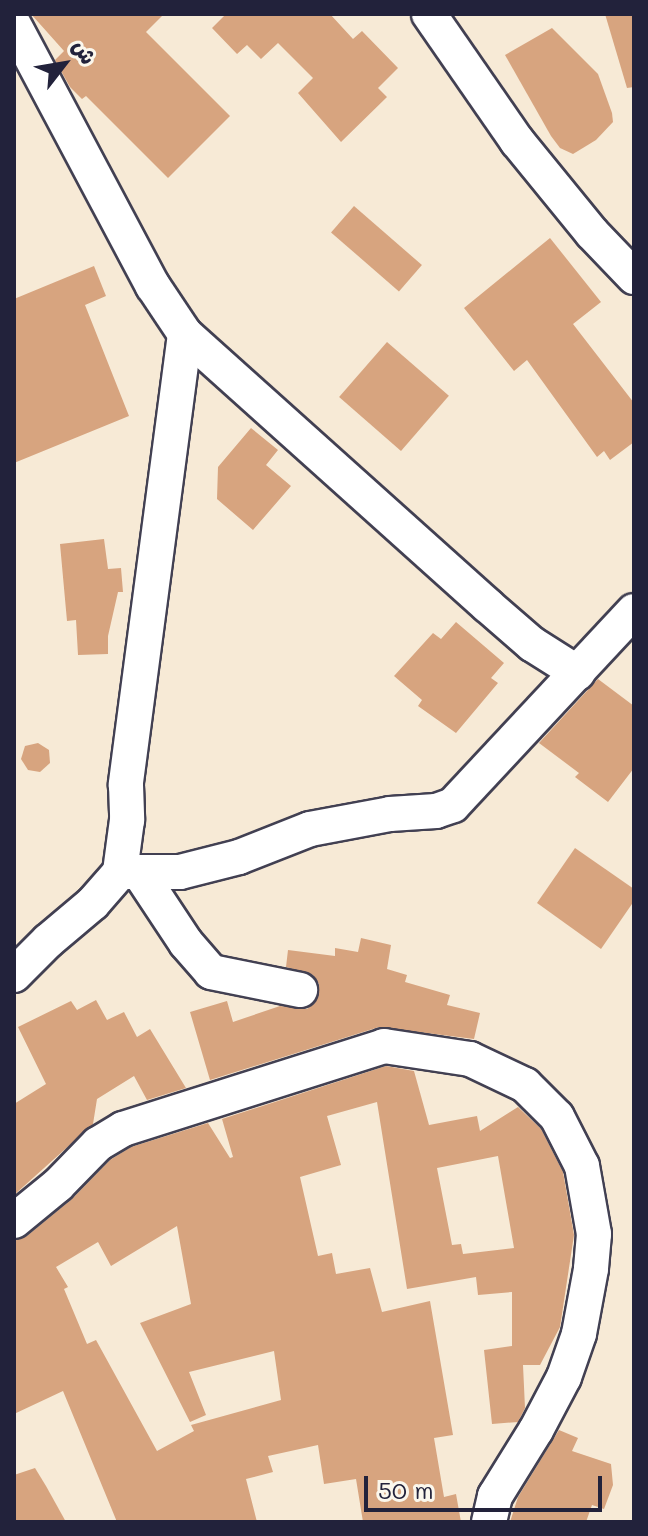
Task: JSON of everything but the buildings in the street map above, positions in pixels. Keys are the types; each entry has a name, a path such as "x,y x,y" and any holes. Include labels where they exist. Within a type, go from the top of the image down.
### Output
{"street":[{"path":"429,14 517,141 592,233 634,277"},
{"path":"14,25 153,286 185,334 532,644 578,673"},
{"path":"185,334 126,785 129,872 211,972 300,990"},
{"path":"14,975 48,941 129,872 180,872 239,857 310,829 447,807 462,798 634,611"},
{"path":"14,1221 58,1185 98,1144 123,1129 384,1046 470,1059 525,1085 557,1117 582,1166 594,1234 579,1334 564,1377 495,1496 489,1522"}]}
